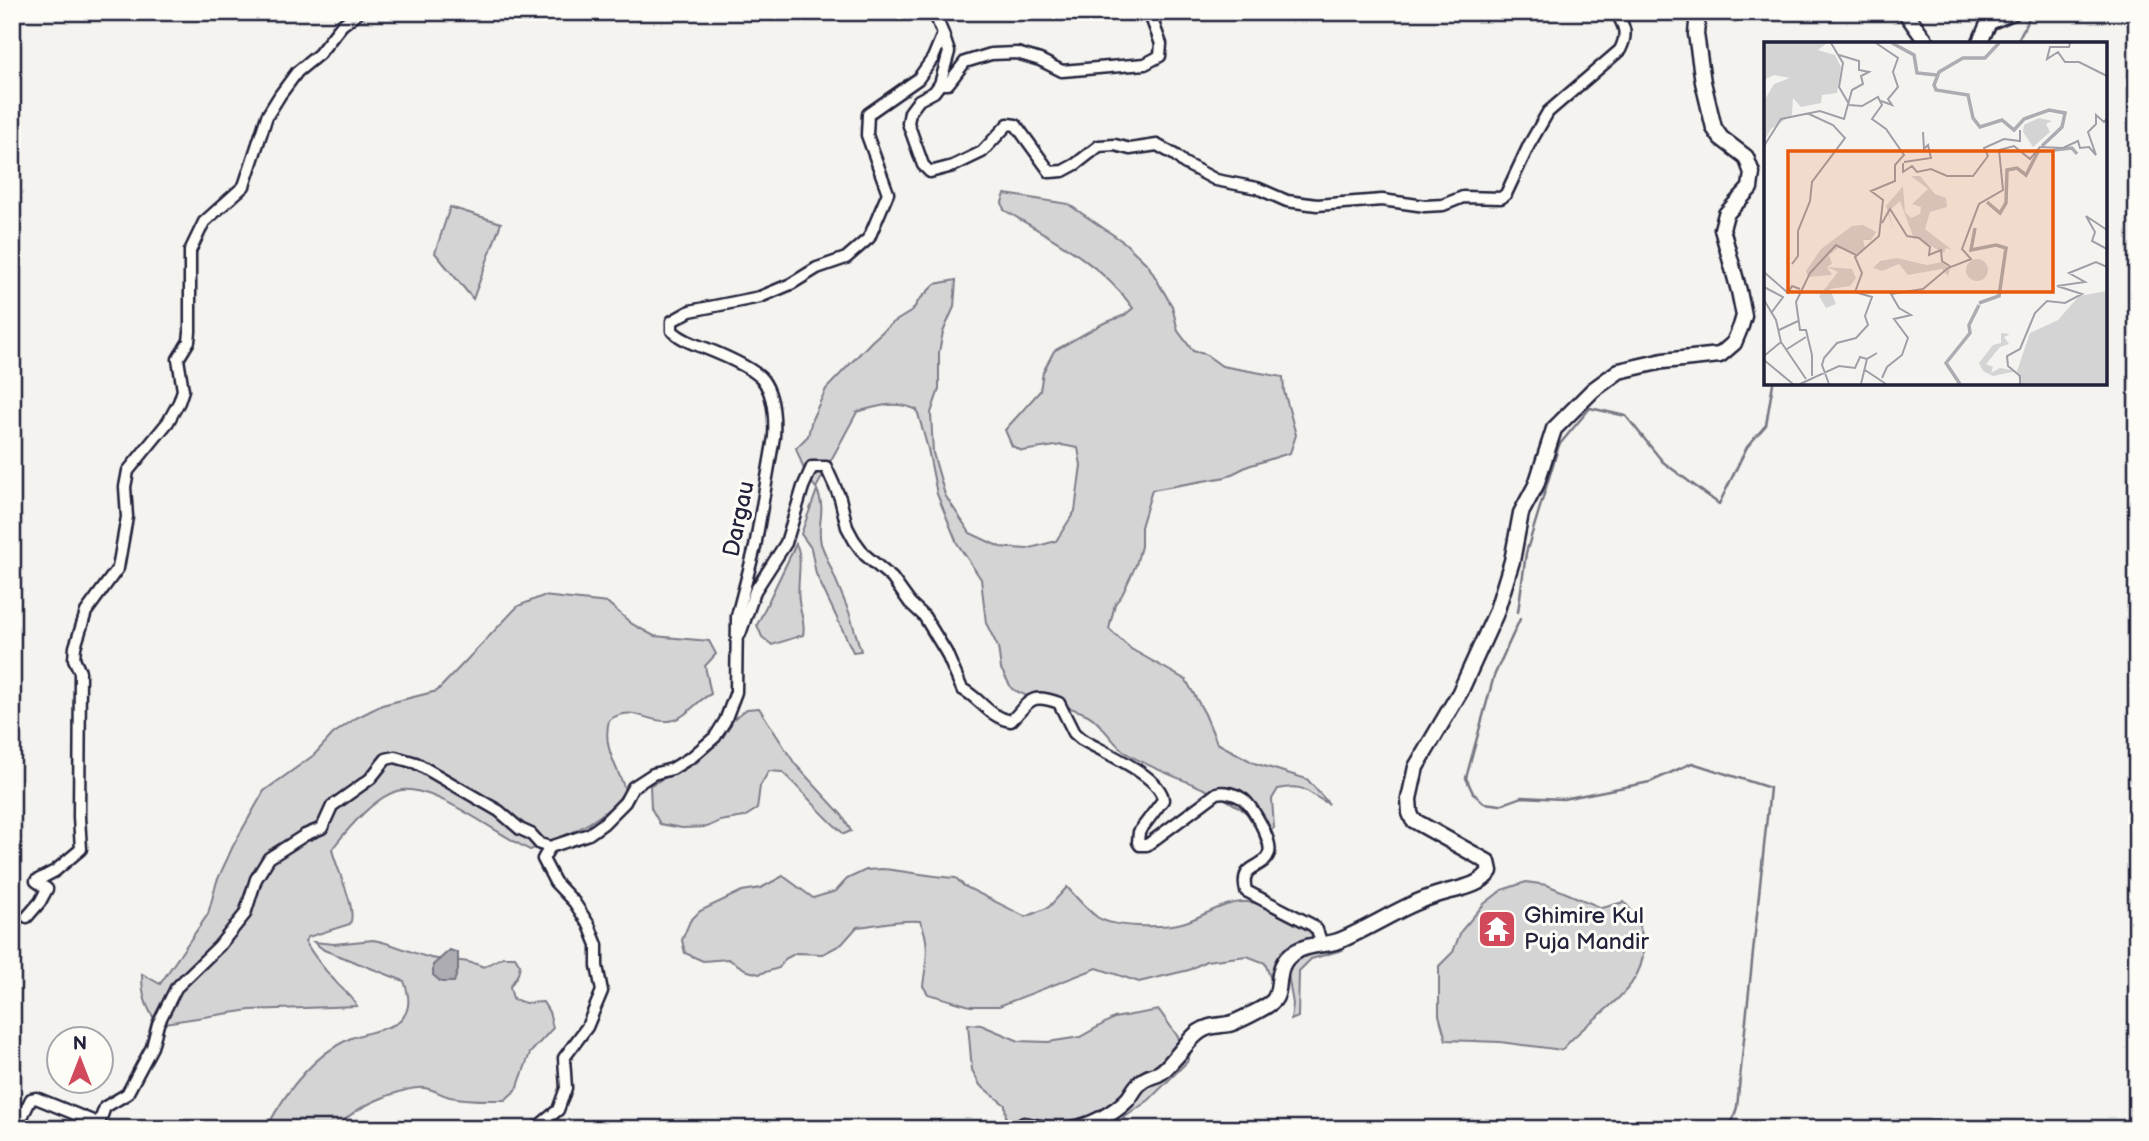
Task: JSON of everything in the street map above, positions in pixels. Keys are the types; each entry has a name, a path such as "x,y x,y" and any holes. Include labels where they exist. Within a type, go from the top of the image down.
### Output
{"street":[{"path":"27,917 47,889 36,880 55,871 81,849 80,672 74,659 75,647 86,612 118,568 127,517 125,487 128,471 168,422 183,390 178,359 189,341 190,332 190,251 204,222 244,186 267,116 280,95 297,72 329,43 342,25 359,12"},
{"path":"934,12 949,52 940,84 934,92 919,100 909,112 908,123 916,151 930,172 953,166 982,152 1008,124 1016,125 1049,172 1063,171 1099,146 1115,145 1130,149 1157,145 1216,180 1257,188 1287,201 1317,205 1370,200 1411,205 1443,205 1463,197 1501,198 1506,194 1548,112 1620,50 1625,40 1626,28 1616,12"},
{"path":"940,84 948,84 965,62 991,54 1017,53 1041,60 1062,71 1145,64 1160,56 1161,44 1149,12"},
{"path":"1071,1129 1093,1122 1115,1110 1127,1100 1137,1085 1151,1075 1160,1073 1201,1030 1215,1024 1231,1024 1271,1003 1276,997 1280,972 1289,956 1304,947 1339,941 1408,906 1444,892 1464,889 1485,879 1490,871 1488,862 1413,820 1409,799 1416,767 1460,692 1496,613 1512,561 1521,513 1536,485 1554,429 1592,390 1619,371 1663,361 1720,355 1734,343 1744,316 1722,229 1726,214 1750,188 1752,173 1746,157 1721,138 1714,128 1703,82 1696,34 1698,12"},
{"path":"1905,12 1927,42"},
{"path":"1980,42 1989,22 2013,12"},
{"name":"Dargau","path":"550,847 589,834 625,802 633,788 653,774 672,769 693,756 715,737 725,721 736,692 737,616 755,547 774,437 771,397 762,379 735,362 705,348 686,343 672,331 672,321 690,311 761,297 791,284 817,268 846,258 869,238 888,193 867,135 868,114 918,79 933,58 943,34"},
{"path":"736,644 755,591 786,543 803,487 813,467 826,467 854,540 864,555 892,578 910,603 924,616 946,652 962,689 992,714 1005,720 1012,721 1026,702 1037,698 1059,703 1074,733 1081,739 1153,780 1164,800 1139,832 1140,845 1147,845 1217,793 1231,794 1244,800 1267,835 1269,847 1265,858 1248,871 1244,883 1246,891 1312,925 1322,944"},
{"path":"97,1129 105,1107 127,1094 152,1047 158,1024 176,988 219,946 245,914 256,879 269,858 322,828 332,806 370,779 386,759 396,757 416,763 499,811 520,829 531,834 540,844 550,847 543,859 546,866 555,882 574,902 589,925 597,945 597,966 602,991 587,1027 564,1058 566,1088 558,1110 541,1124 541,1129"},
{"path":"16,1129 31,1099 36,1098 95,1122 97,1129"},
{"path":"1020,1129 1024,1125 1047,1129"}],"shaded area":[{"path":"1005,194 1068,204 1125,243 1148,265 1172,306 1178,331 1193,351 1205,354 1222,366 1283,377 1296,435 1290,453 1248,466 1226,477 1152,490 1141,527 1141,546 1136,565 1115,604 1109,629 1131,649 1186,680 1217,743 1254,763 1307,779 1329,804 1301,788 1278,789 1272,799 1274,828 1265,831 1237,806 1126,753 1088,715 1012,689 1001,669 998,647 986,623 981,579 957,543 937,494 917,410 894,405 857,412 816,488 806,475 796,448 808,436 812,419 826,389 872,341 891,324 912,311 935,284 956,280 954,307 943,332 939,352 939,389 931,413 933,453 945,495 970,533 1000,547 1027,549 1056,541 1075,511 1081,465 1078,448 1062,445 1022,451 1012,446 1005,430 1040,391 1043,372 1054,351 1102,324 1125,315 1133,308 1090,264 1004,210 1002,202"},
{"path":"450,207 501,223 473,299 435,253"},
{"path":"817,490 821,505 821,544 849,612 861,651 853,652 816,574 811,548 801,534"},
{"path":"796,544 803,635 772,645 762,637 757,625"},
{"path":"543,596 608,603 632,624 654,636 709,641 716,654 705,666 711,694 675,720 661,721 625,714 609,720 609,748 625,790 607,810 583,827 530,850 449,803 416,791 402,790 392,793 373,805 332,849 349,898 352,917 350,924 308,937 305,941 323,967 357,1006 250,1010 158,1024 145,1000 142,974 160,984 208,914 217,881 264,791 314,755 333,734 356,718 382,705 437,691 518,606"},
{"path":"759,708 795,764 842,815 851,831 844,834 782,772 769,771 760,786 757,809 744,817 720,821 707,827 682,828 660,824 651,808 650,785 696,763 716,744 720,729 747,709"},
{"path":"882,869 956,878 964,886 1026,917 1049,907 1067,887 1097,917 1126,925 1174,925 1229,904 1247,902 1270,908 1296,921 1342,950 1311,959 1299,971 1298,1017 1291,1020 1293,1004 1287,968 1276,966 1270,977 1265,963 1247,956 1206,961 1189,970 1139,982 1097,968 999,1006 970,1006 928,994 923,986 927,945 920,921 896,921 857,927 842,944 823,954 796,953 785,959 779,968 759,974 728,959 703,961 685,953 682,940 690,921 700,911 742,891 761,888 783,876 813,898 836,891 847,879 866,870"},
{"path":"1526,882 1547,885 1602,908 1624,902 1637,920 1643,940 1643,958 1637,974 1628,988 1562,1050 1500,1042 1446,1040 1439,1015 1439,966 1453,952 1461,931 1484,904 1502,890"},
{"path":"373,940 431,958 463,961 484,967 503,957 515,957 520,965 510,987 513,999 525,1003 543,1002 553,1028 530,1053 517,1089 505,1100 457,1098 415,1088 390,1095 364,1107 344,1121 339,1129 266,1129 291,1089 323,1055 349,1039 396,1024 404,1016 408,1002 404,981 324,950 314,942 334,944"},
{"path":"450,950 458,953 458,970 454,982 441,982 433,975 433,965"},
{"path":"1159,1010 1190,1054 1187,1062 1149,1100 1108,1129 1005,1129 1005,1105 980,1085 972,1070 968,1024 981,1025 1019,1041 1048,1042 1080,1037 1114,1018"}],"waterway":[{"path":"2017,42 2032,12"},
{"path":"1518,612 1526,553 1559,445 1590,408 1626,416 1663,462 1719,504 1747,447 1766,425 1773,385"},
{"path":"1520,619 1494,676 1466,778 1473,793 1484,803 1500,805 1522,797 1563,799 1650,782 1692,763 1770,788 1737,1107 1730,1129"}],"place":[{"name":"Ghimire Kul Puja Mandir","path":"1497,929"}]}
